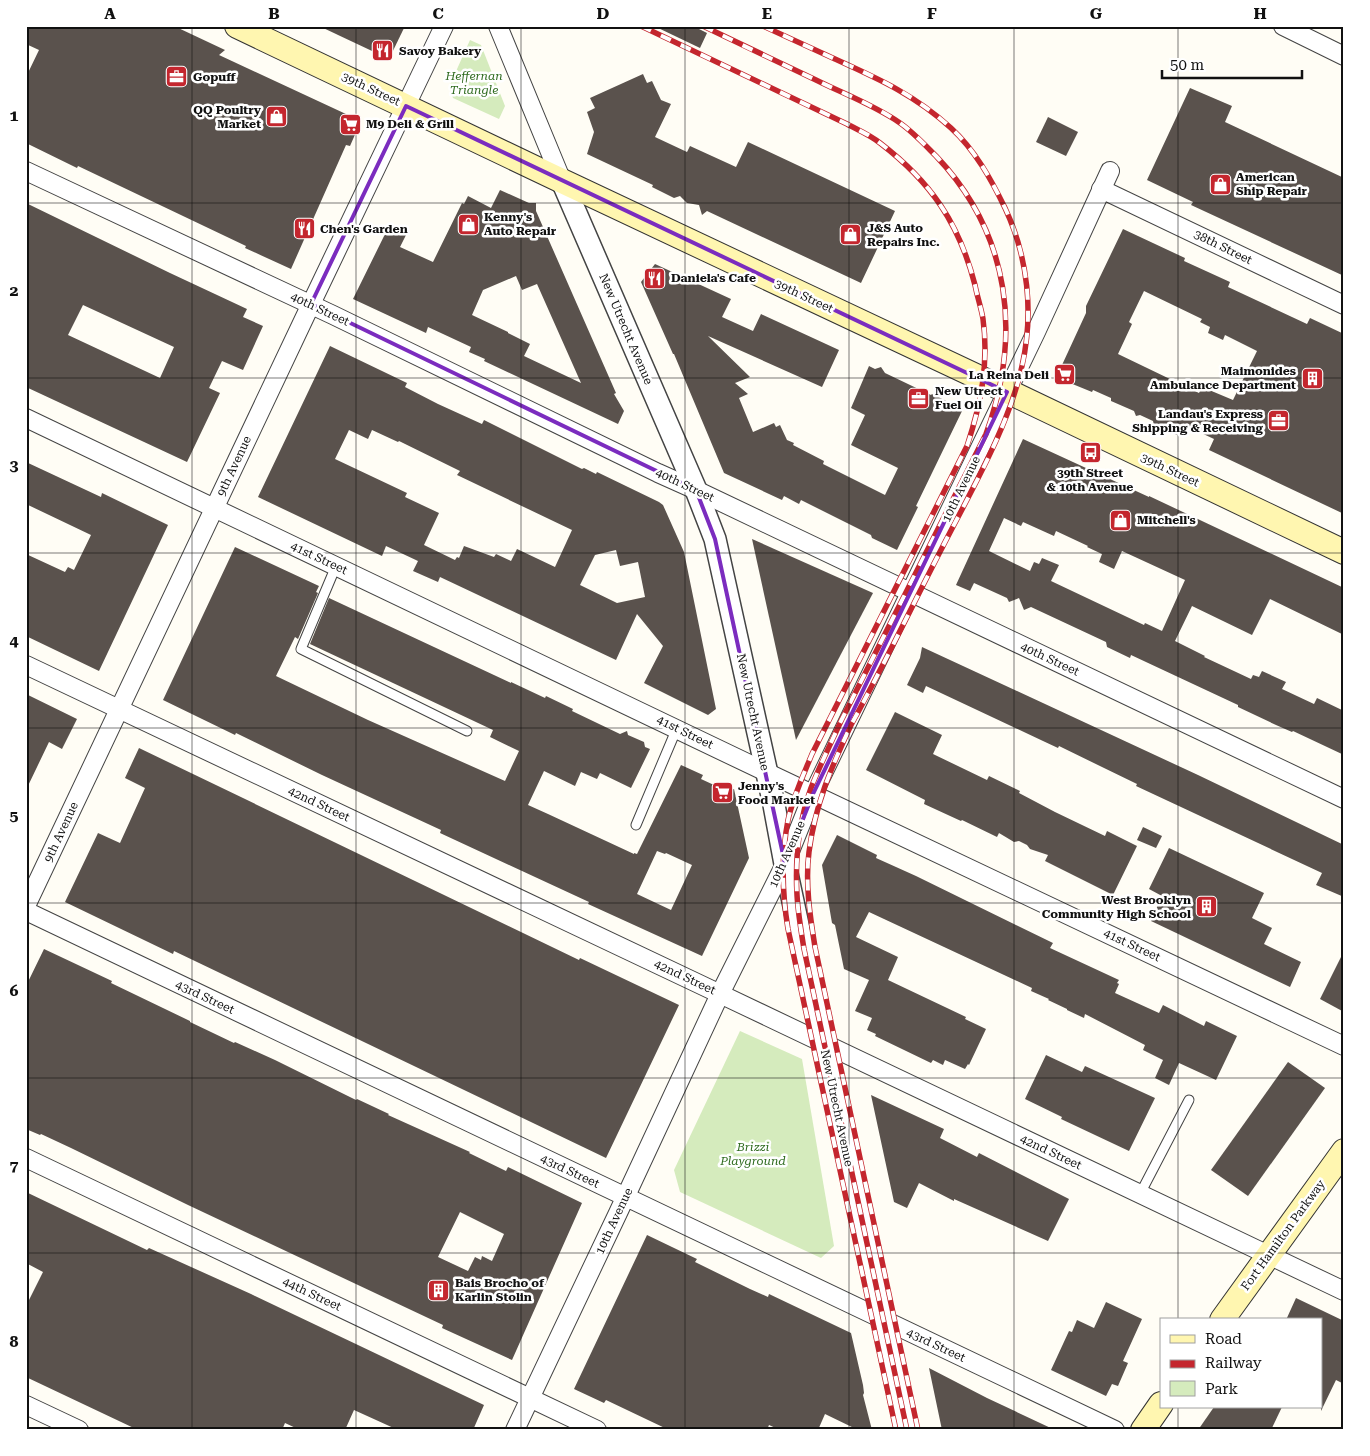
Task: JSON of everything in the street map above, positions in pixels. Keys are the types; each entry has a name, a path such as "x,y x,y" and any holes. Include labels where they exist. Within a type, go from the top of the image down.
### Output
{"main road":[{"name":"39th Street","path":"237,26 1344,552"},
{"name":"Fort Hamilton Parkway","path":"1223,1318 1344,1151"},
{"path":"1143,1430 1160,1405"}],"street":[{"name":"9th Avenue","path":"26,906 444,26"},
{"name":"New Utrecht Avenue","path":"498,26 562,181 696,490 715,539 774,804 785,864 906,1430"},
{"path":"1283,26 1344,56"},
{"name":"40th Street","path":"26,171 311,304 649,469 1344,799"},
{"name":"10th Avenue","path":"515,1430 720,994 785,864 813,794 1007,392 1110,171"},
{"name":"38th Street","path":"1101,189 1344,305"},
{"name":"41st Street","path":"26,418 1344,1046"},
{"name":"42nd Street","path":"26,665 1344,1291"},
{"name":"43rd Street","path":"26,911 1115,1430"},
{"name":"44th Street","path":"26,1158 597,1430"},
{"path":"26,1405 79,1430"}],"lane":[{"path":"336,566 301,649 467,731"},
{"path":"636,825 677,728"},
{"path":"1140,1194 1189,1100"}],"highlighted area":[{"path":"406,106 1007,392 813,794 785,864 715,539 696,490 311,304"}],"green space":[{"name":"Heffernan Triangle","path":"470,40 481,45 505,106 499,119 453,98 449,87"},
{"name":"Brizzi Playground","path":"740,1031 802,1059 834,1246 821,1258 680,1192 674,1170"}],"building":[{"path":"26,26 174,26 225,50 219,55 361,121 350,146 346,145 291,269 78,166 77,168 26,143 26,77 39,50 26,44"},
{"path":"319,26 405,26 389,59"},
{"path":"654,26 693,26 707,33 700,48"},
{"path":"643,74 647,83 652,81 661,100 671,104 655,137 687,152 690,146 736,167 748,142 895,211 861,283 707,211 702,215 699,205 687,203 680,196 674,198 652,187 653,185 587,154 594,132 587,112 595,108 590,98"},
{"path":"1190,88 1232,106 1225,122 1344,178 1344,276 1191,205 1193,202 1147,180"},
{"path":"1048,117 1078,132 1066,156 1036,142"},
{"path":"500,190 529,203 536,203 536,211 616,393 614,394 624,411 618,424 484,361 485,359 469,352 471,347 428,327 426,333 353,299 389,226 406,235 400,247 433,262 462,203 464,204 468,196 491,208","holes":["516,276 522,290 537,284 581,383 524,356 530,344 472,315 483,290"]},
{"path":"26,203 247,309 243,317 263,326 243,370 222,361 209,388 220,393 187,462 26,387","holes":["83,305 174,347 160,378 68,335"]},
{"path":"1123,229 1185,258 1184,261 1230,282 1228,287 1307,324 1310,318 1344,334 1344,514 1209,450 1214,439 1182,424 1177,435 1154,425 1153,421 1140,415 1136,416 1134,411 1111,401 1111,398 1056,378 1086,313 1086,306","holes":["1144,291 1202,319 1200,322 1210,327 1208,333 1223,340 1225,335 1257,351 1233,400 1202,387 1199,393 1118,354 1132,324 1129,322"]},
{"path":"655,264 731,299 722,317 753,331 761,314 839,350 822,387 708,336 750,377 735,383 748,394 739,398 753,432 774,423 776,427 780,425 787,440 794,443 793,445 824,461 823,464 885,495 898,468 851,445 865,415 851,408 869,366 875,369 881,367 885,373 963,409 897,550 801,500 799,504 784,496 782,500 724,473 674,354 641,282"},
{"path":"330,346 407,383 405,387 438,404 482,424 484,420 582,469 584,468 596,474 597,472 663,505 684,552 716,709 708,715 644,683 663,646 637,614 616,660 440,577 438,582 413,571 418,561 386,546 382,556 258,497","holes":["349,430 368,439 372,430 399,441 460,471 457,475 572,530 555,567 517,549 511,561 496,554 494,557 464,546 459,558 457,557 455,560 424,545 439,513 405,497 407,493 335,459","616,550 620,566 638,562 645,597 617,603 580,585 595,555"]},
{"path":"1023,439 1344,588 1344,635 1270,599 1252,635 1192,606 1175,641 1251,679 1253,675 1259,677 1262,671 1286,682 1282,689 1314,704 1317,698 1344,711 1344,755 1276,725 1131,655 1130,658 1107,647 1106,642 1031,607 1024,610 1019,598 1009,602 1007,598 974,583 970,591 956,585","holes":["1004,518 1021,526 1023,522 1054,536 1056,531 1102,554 1099,562 1114,569 1122,551 1185,580 1162,631 1145,623 1144,625 1051,581 1059,565 1042,558 1039,564 1034,562 1030,571 989,551"]},
{"path":"26,462 101,497 102,493 168,525 99,671 26,636 26,554 65,572 68,567 74,570 91,535 26,504"},
{"path":"752,539 873,593 796,740"},
{"path":"235,547 319,586 316,592 318,593 298,639 295,637 276,676 368,720 505,781 519,751 490,737 493,730 310,644 329,598 511,683 545,698 546,696 620,734 627,731 628,735 644,742 645,747 650,749 631,788 600,773 597,779 581,772 575,786 544,771 528,805 637,854 681,765 703,775 701,779 727,791 734,789 749,858 702,956 588,904 589,902 440,833 441,830 163,700","holes":["657,851 692,865 671,910 637,894"]},
{"path":"922,647 1344,845 1344,897 1316,885 1322,873 1136,786 1137,784 1059,746 1058,748 926,686 923,693 907,685 920,658"},
{"path":"26,694 77,719 62,749 49,742 26,790"},
{"path":"895,712 942,735 933,754 987,780 989,776 1020,791 1019,793 1055,812 1105,836 1107,831 1137,846 1113,895 1045,861 1048,855 1030,849 1019,841 1014,842 999,833 997,837 924,804 925,800 866,770"},
{"path":"139,748 579,960 580,958 679,1005 606,1158 174,951 173,954 65,902 98,833 120,843 145,788 125,778"},
{"path":"1143,827 1162,836 1156,848 1137,840"},
{"path":"837,835 877,855 876,858 1053,943 1050,948 1119,980 1115,993 1159,1013 1163,1005 1204,1026 1206,1021 1237,1036 1216,1080 1179,1063 1169,1085 1155,1078 1163,1060 1143,1050 1145,1045 1085,1014 1084,1018 1067,1010 1031,991 1032,988 869,912 856,937 898,957 888,980 966,1017 965,1019 986,1029 969,1065 965,1069 945,1060 943,1065 933,1060 931,1063 875,1036 876,1034 867,1030 872,1018 855,1011 869,980 844,969 835,925 832,923 822,865"},
{"name":"West Brooklyn Community High School","path":"1169,848 1264,893 1252,918 1272,928 1264,944 1301,962 1290,987 1151,921 1162,896 1149,889"},
{"path":"44,949 234,1043 275,1060 356,1100 470,1152 506,1171 508,1167 582,1203 512,1360 442,1328 443,1325 71,1148 26,1129 26,986","holes":["460,1212 504,1234 492,1261 482,1256 481,1260 475,1257 468,1271 438,1257"]},
{"path":"1344,951 1344,1012 1320,999"},
{"path":"1046,1055 1082,1072 1085,1066 1155,1098 1129,1151 1061,1119 1062,1117 1025,1099"},
{"path":"1288,1062 1325,1088 1248,1196 1211,1170"},
{"path":"871,1095 944,1129 940,1138 977,1157 979,1153 1069,1199 1048,1241 954,1199 954,1201 919,1183 907,1208 894,1202"},
{"path":"26,1192 147,1250 149,1248 251,1294 484,1405 473,1430 398,1430 354,1410 345,1430 300,1430 285,1423 282,1430 138,1430 26,1377 26,1306 43,1272 26,1263"},
{"path":"647,1235 697,1259 695,1262 750,1289 768,1297 769,1294 851,1333 872,1430 858,1430 825,1414 818,1430 780,1430 769,1425 767,1430 669,1430 606,1400 604,1403 574,1389"},
{"path":"1296,1298 1344,1321 1344,1384 1336,1380 1321,1411 1322,1318 1287,1318"},
{"path":"1106,1302 1142,1319 1123,1361 1128,1363 1118,1386 1112,1384 1106,1396 1051,1370 1069,1331 1072,1332 1077,1320 1094,1328"},
{"path":"929,1368 987,1398 1055,1430 942,1430"},
{"path":"1213,1408 1282,1408 1271,1430 1198,1430"}],"railway":[{"path":"641,26 847,124 876,140 898,158 928,189 941,205 951,223 961,242 975,285 983,319 985,352 980,399 967,446 812,754 790,811 784,848 784,902 788,929 896,1430"},
{"path":"703,26 869,105 910,130 936,156 961,187 981,219 994,253 1003,288 1006,323 1004,360 997,397 986,434 822,762 803,814 797,854 797,902 804,949 907,1430"},
{"path":"763,26 896,89 924,106 951,128 982,165 1005,208 1019,246 1027,286 1028,326 1026,346 1016,389 1008,412 977,481 851,725 820,802 809,852 808,888 815,947 918,1430"}],"place":[{"name":"Savoy Bakery","path":"383,51"},
{"name":"Gopuff","path":"177,77"},
{"name":"QQ Poultry Market","path":"277,117"},
{"name":"M9 Deli & Grill","path":"350,124"},
{"name":"American Ship Repair","path":"1220,184"},
{"name":"Kenny's Auto Repair","path":"468,224"},
{"name":"Chen's Garden","path":"304,229"},
{"name":"J&S Auto Repairs Inc.","path":"851,235"},
{"name":"Daniela's Cafe","path":"655,278"},
{"name":"La Reina Deli","path":"1065,375"},
{"name":"Maimonides Ambulance Department","path":"1312,378"},
{"name":"New Utrect Fuel Oil","path":"919,398"},
{"name":"Landau's Express Shipping & Receiving","path":"1279,421"},
{"name":"39th Street & 10th Avenue","path":"1090,452"},
{"name":"Mitchell's","path":"1121,520"},
{"name":"Jenny's Food Market","path":"722,793"},
{"name":"West Brooklyn Community High School","path":"1207,907"},
{"name":"Bais Brocho of Karlin Stolin","path":"439,1290"}]}
